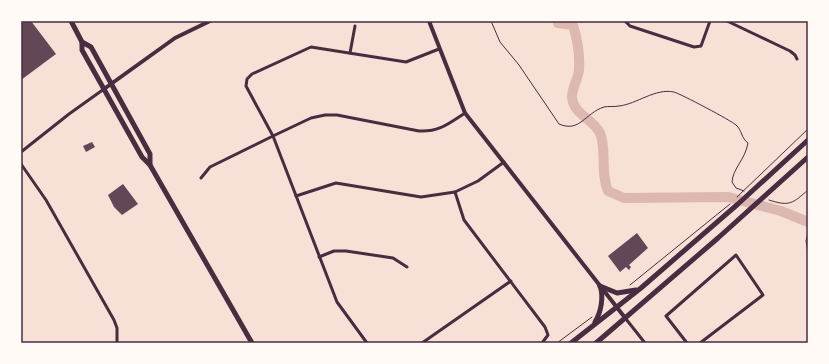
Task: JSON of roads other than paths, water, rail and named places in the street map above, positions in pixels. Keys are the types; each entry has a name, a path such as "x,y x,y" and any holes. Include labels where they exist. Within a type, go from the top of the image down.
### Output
{"main road":[{"path":"71,21 82,42 82,50 142,157 150,165 252,343"},
{"path":"82,42 91,47 112,84 150,154 150,165"},
{"path":"571,343 641,288 752,186 808,140"},
{"path":"596,343 626,319 766,197 808,157"},
{"path":"594,325 600,311 602,296 600,286 621,293 641,288"}],"street":[{"path":"21,152 69,114 175,38 210,21"},
{"path":"429,21 465,113 645,343"},
{"path":"625,21 630,26 694,47 701,46 704,42 710,21"},
{"path":"727,21 790,51 797,59"},
{"path":"350,53 355,26"},
{"path":"367,343 337,302 272,136 246,86 247,79 252,74 311,47 406,62 439,49"},
{"path":"201,178 210,168 272,136 312,118 325,115 337,115 419,131 432,131 440,129 465,113"},
{"path":"296,196 336,183 421,196 455,192 478,181 504,162"},
{"path":"21,164 46,200 114,320 117,328 118,343"},
{"path":"455,192 464,220 545,327 548,335 542,343"},
{"path":"319,257 334,251 346,251 393,258 407,267"},
{"path":"687,343 666,316 736,255 763,295 700,343"},
{"path":"422,343 510,281"}],"waterway":[{"path":"558,21 558,23 573,25 576,35 579,64 572,94 573,103 579,112 593,124 600,133 603,146 604,177 608,191 624,198 728,197 781,211 808,222"}]}
